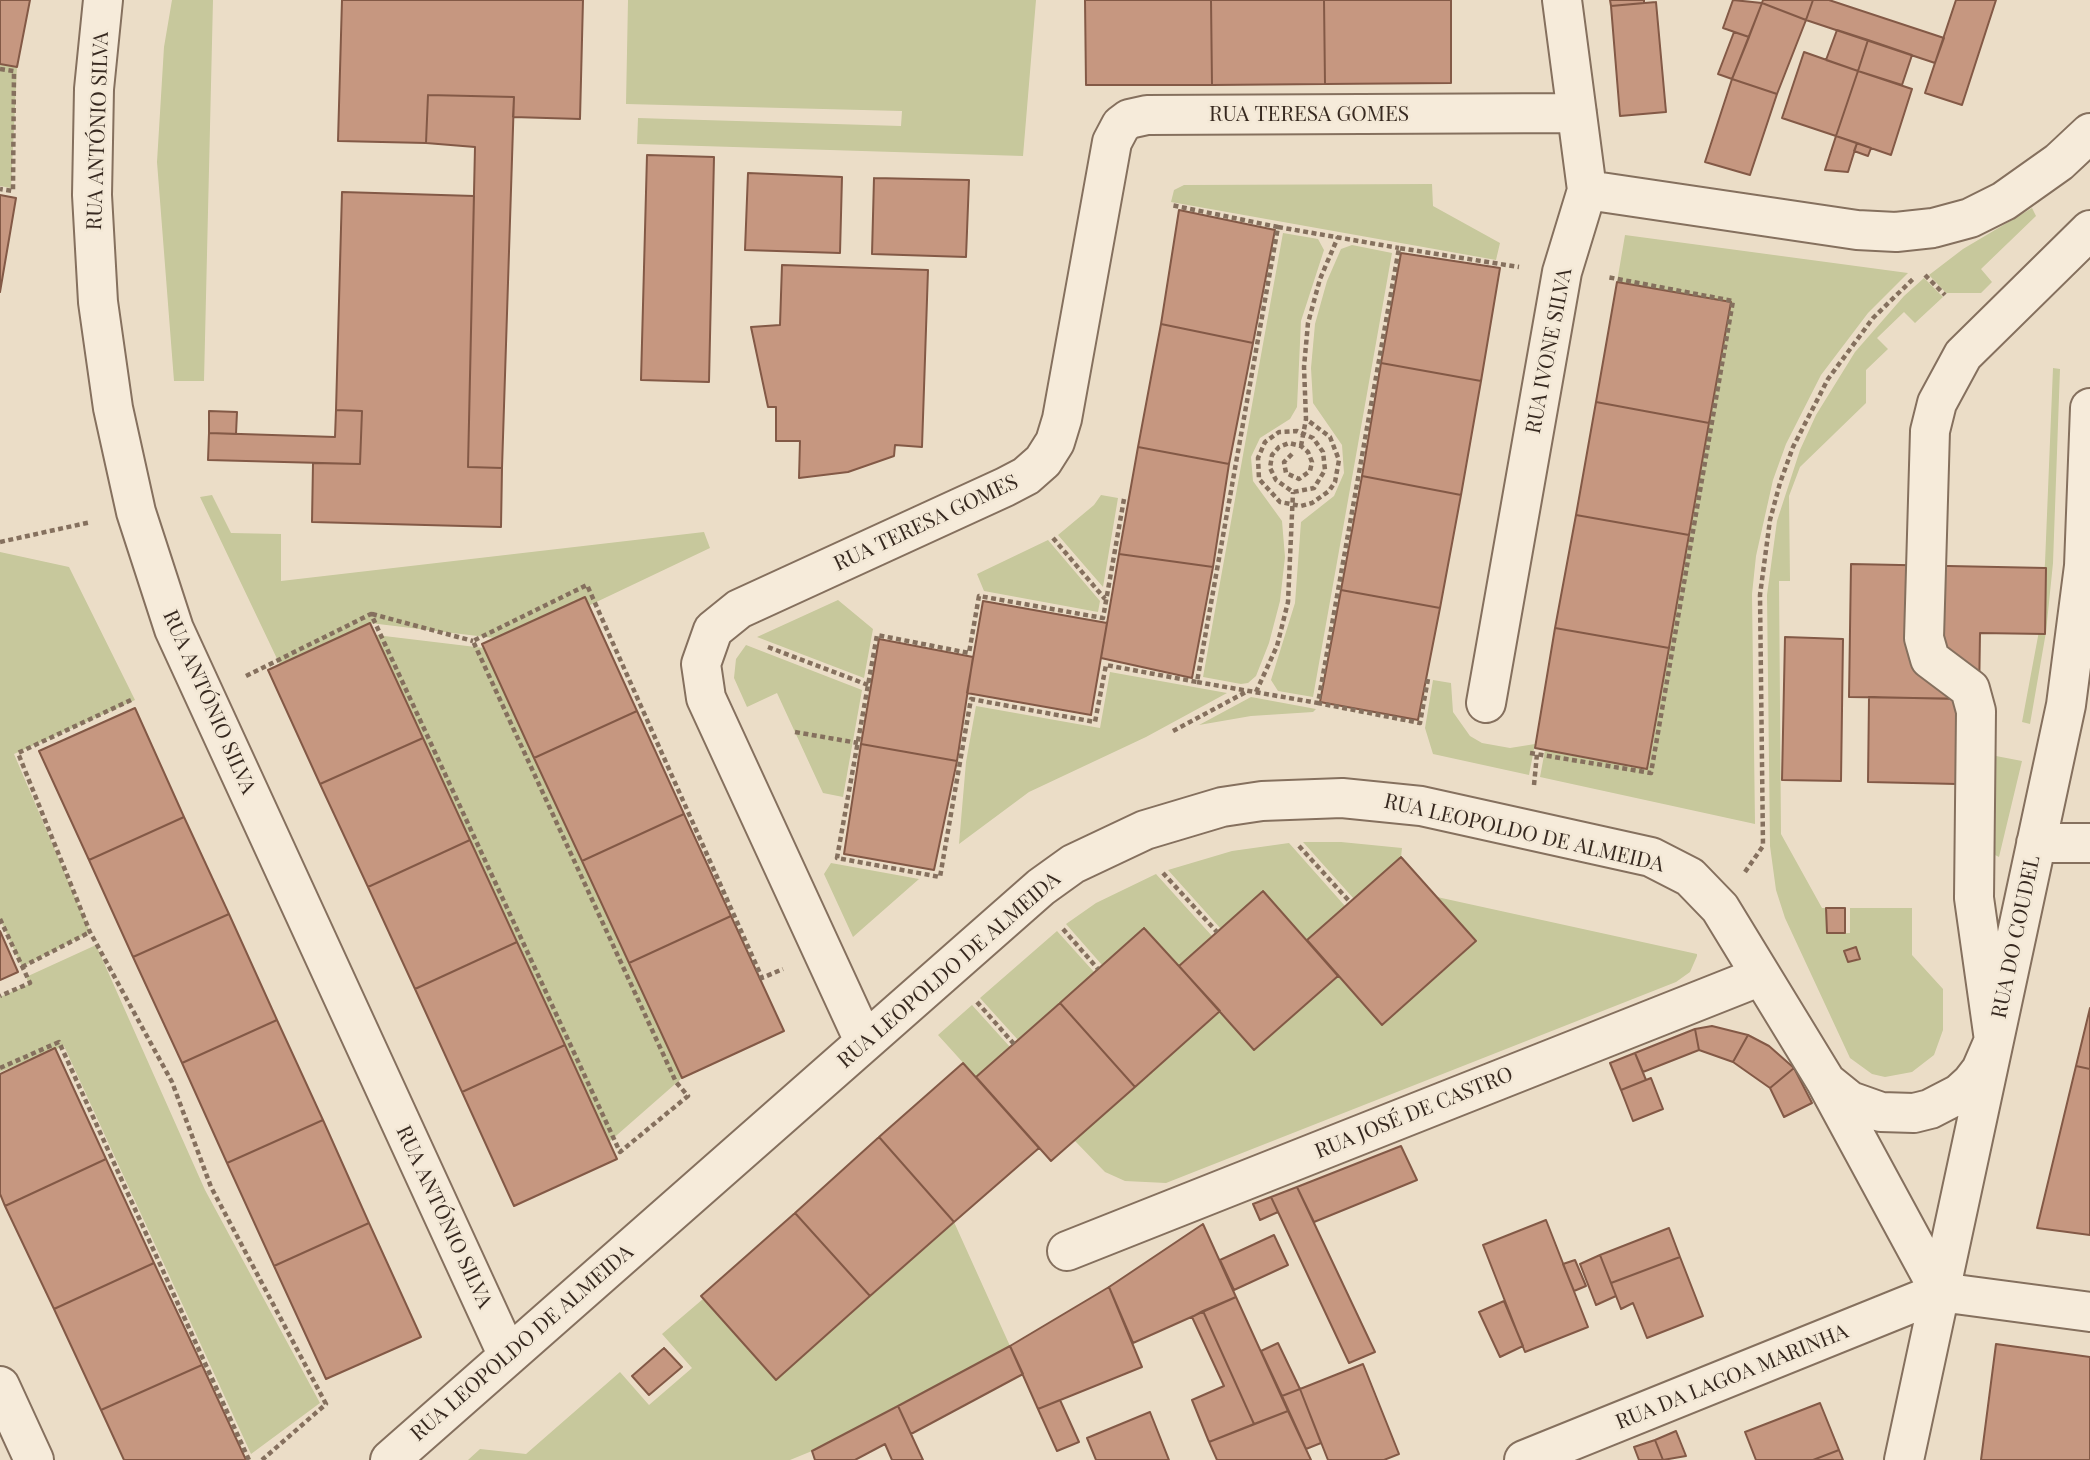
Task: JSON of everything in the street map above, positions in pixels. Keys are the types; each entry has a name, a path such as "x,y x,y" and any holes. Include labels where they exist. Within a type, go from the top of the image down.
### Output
{"street":[{"name":"RUA ANTÓNIO SILVA","path":"103,0 94,89 92,195 97,289 113,408 136,512 174,629 508,1356"},
{"name":"RUA IVONE SILVA","path":"1486,703 1562,272 1587,190 1562,0"},
{"name":"RUA TERESA GOMES","path":"864,1041 706,698 701,664 705,646 718,625 739,609 1026,477 1043,461 1055,442 1062,419 1112,142 1121,125 1129,119 1147,115 1577,113"},
{"path":"1587,190 1857,230 1896,232 1933,228 1970,218 2004,201 2059,163 2090,133"},
{"path":"1825,1080 1837,1092 1865,1108 1897,1114 1922,1111 1945,1103 1971,1083 1981,1070 1994,1040 1974,898 1976,711 1970,689 1930,659 1924,638 1930,431 1937,403 1964,355 2090,230"},
{"name":"RUA DO COUDEL","path":"1904,1460 2066,705 2084,566 2090,408"},
{"name":"RUA LEOPOLDO DE ALMEIDA","path":"390,1460 1033,893 1073,864 1146,830 1222,807 1290,798 1342,798 1422,806 1651,857 1690,877 1720,908 1825,1080 1940,1292"},
{"path":"2036,843 2090,843"},
{"name":"RUA JOSÉ DE CASTRO","path":"1067,1251 1761,976"},
{"path":"1940,1292 2090,1312"},
{"name":"RUA DA LAGOA MARINHA","path":"1524,1460 1940,1292"},
{"path":"0,1385 34,1460"}],"path":[{"path":"0,69 14,71 13,191 0,189"},
{"path":"1171,205 1278,227 1504,266 1612,278 1733,301 1651,773 1530,753"},
{"path":"1197,682 1278,227"},
{"path":"1301,446 1306,419 1304,367 1308,323 1320,279 1338,237"},
{"path":"1318,703 1399,248"},
{"path":"1720,908 1763,846 1760,595 1770,520 1793,447 1809,412 1849,347 1899,291 1922,272 1945,295"},
{"path":"1293,454 1286,458 1285,470 1292,478 1302,478 1310,471 1312,462 1301,446 1289,443 1279,447 1271,460 1276,480 1293,492 1314,488 1325,470 1320,444 1304,432 1288,430 1272,436 1258,458 1259,479 1280,502 1301,506 1321,498 1335,482 1339,460 1331,437 1306,419"},
{"path":"1256,692 1277,646 1288,602 1293,492"},
{"path":"1124,499 1103,618 979,596 968,653 877,635 837,858 940,877 971,699 1095,722 1106,665 1420,723 1428,678"},
{"path":"0,542 136,512"},
{"path":"1053,538 1106,600"},
{"path":"205,697 372,614 473,641 587,585 762,978"},
{"path":"372,614 620,1152 688,1096 670,1070 473,641"},
{"path":"718,625 869,685"},
{"path":"1172,731 1247,691"},
{"path":"131,699 18,753 90,932 172,1082 211,1188 326,1404 262,1460"},
{"path":"795,732 858,743"},
{"path":"1290,798 1296,843 1350,902"},
{"path":"1146,830 1162,872 1217,932"},
{"path":"1033,893 1098,969"},
{"path":"0,919 30,983 0,996"},
{"path":"22,967 90,932"},
{"path":"946,969 1014,1044"},
{"path":"0,1068 59,1042 249,1460"}],"green space":[{"path":"172,0 213,0 204,381 174,381 157,162 164,47"},
{"path":"628,0 1036,0 1023,156 637,144 638,118 901,126 902,111 626,104"},
{"path":"0,64 17,67 11,188 0,186"},
{"path":"1432,184 1433,206 1500,243 1496,260 1171,202 1174,190 1184,185"},
{"path":"2032,208 2036,216 1981,269 1992,282 1981,293 1946,293 1929,275 1963,249"},
{"path":"1283,233 1318,239 1324,250 1301,321 1297,407 1290,419 1260,438 1251,457 1253,481 1282,521 1285,557 1280,601 1269,643 1256,676 1248,683 1241,684 1203,677"},
{"path":"1625,235 1908,273 1868,313 1821,375 1786,444 1773,480 1756,556 1752,594 1755,824 1540,777 1545,750 1648,769 1731,303 1617,282"},
{"path":"1352,245 1392,253 1313,697 1278,691 1271,680 1295,603 1301,522 1334,496 1344,473 1342,445 1313,403 1311,368 1315,324 1327,281 1341,249"},
{"path":"1924,278 1943,297 1915,323 1904,312 1877,338 1888,349 1866,370 1866,403 1800,467 1789,496 1790,581 1779,581 1781,834 1822,908 1826,908 1827,933 1850,933 1850,908 1912,908 1912,955 1943,989 1943,1030 1934,1055 1912,1072 1885,1077 1872,1074 1850,1058 1785,918 1776,890 1770,846 1767,595 1777,521 1800,450 1816,415 1855,352 1904,296"},
{"path":"2053,368 2060,369 2053,563 2046,632 2030,724 2022,722 2039,631 2045,563"},
{"path":"212,495 231,533 281,534 281,581 704,532 710,548 588,606 584,597 494,638 370,623 280,665 200,497"},
{"path":"1101,495 1118,498 1103,587 1058,535 1094,505"},
{"path":"1048,540 1100,601 1098,612 984,591 977,574"},
{"path":"0,552 69,567 135,700 14,754 90,932 22,967 0,919"},
{"path":"838,600 873,629 864,678 757,637"},
{"path":"376,635 484,648 682,1078 609,1142"},
{"path":"746,645 862,690 843,797 823,793 777,693 747,707 734,678 736,659"},
{"path":"1110,672 1227,693 1146,737 1029,792 959,844 966,762 976,706 1100,728"},
{"path":"1433,680 1451,683 1453,712 1470,736 1482,743 1510,748 1535,744 1529,775 1433,754 1425,728"},
{"path":"1251,697 1316,709 1313,712 1251,716 1199,725"},
{"path":"1996,756 2022,761 1999,857 1995,855"},
{"path":"1303,842 1341,842 1402,848 1401,857 1354,899"},
{"path":"1289,843 1345,906 1307,940 1263,891 1221,929 1168,870 1232,851"},
{"path":"831,863 919,879 853,937 824,874"},
{"path":"1156,874 1212,936 1179,966 1144,928 1102,965 1066,924 1096,903"},
{"path":"1437,897 1697,956 1690,972 1676,982 1166,1183 1125,1181 1105,1172 1074,1140 1220,1011 1254,1050 1338,976 1382,1025 1476,942"},
{"path":"1057,931 1094,972 1018,1040 980,998"},
{"path":"96,945 205,1190 320,1403 251,1454 64,1046 0,1072 0,997 29,984 26,977"},
{"path":"972,1005 1010,1047 976,1077 938,1035"},
{"path":"954,1222 1010,1346 812,1451 790,1460 468,1460 480,1449 526,1454 620,1372 649,1405 692,1368 662,1334 703,1299 776,1380"}],"building":[{"path":"0,0 30,0 17,67 0,64"},
{"path":"342,0 583,0 580,119 513,117 514,97 428,95 426,143 338,141"},
{"path":"1085,0 1211,0 1212,85 1086,85"},
{"path":"1211,0 1324,0 1325,84 1212,85"},
{"path":"1324,0 1451,0 1451,83 1325,84"},
{"path":"1610,0 1644,0 1644,3 1611,6"},
{"path":"1733,0 1762,3 1749,37 1723,28"},
{"path":"1763,0 1813,0 1806,20 1762,3"},
{"path":"1813,0 1829,0 1944,38 1935,63 1806,20"},
{"path":"1956,0 1996,0 1962,105 1925,93"},
{"path":"1656,2 1666,112 1620,116 1611,6"},
{"path":"1762,3 1806,20 1777,94 1732,79"},
{"path":"1837,30 1868,40 1858,71 1826,60"},
{"path":"1734,32 1749,37 1732,79 1718,74"},
{"path":"1868,40 1912,55 1902,85 1858,71"},
{"path":"1804,52 1858,71 1836,136 1782,118"},
{"path":"1858,71 1912,89 1891,155 1836,136"},
{"path":"1732,79 1777,94 1750,175 1705,162"},
{"path":"428,95 514,97 502,468 468,467 475,147 426,143"},
{"path":"1836,136 1857,143 1848,172 1825,170"},
{"path":"1857,143 1871,148 1868,156 1854,151"},
{"path":"647,155 714,157 709,382 641,380"},
{"path":"748,173 842,177 840,253 745,250"},
{"path":"874,178 969,180 966,257 872,254"},
{"path":"342,192 474,196 468,467 502,468 501,527 312,522 313,463 360,464 362,411 336,410"},
{"path":"0,195 16,198 0,292"},
{"path":"1179,210 1275,230 1253,343 1161,324"},
{"path":"1401,253 1500,268 1481,381 1381,363"},
{"path":"782,265 928,270 922,447 895,445 894,456 848,472 799,478 800,441 776,441 776,407 768,407 751,327 780,325"},
{"path":"1617,282 1731,302 1709,423 1596,402"},
{"path":"1161,324 1253,343 1229,464 1138,447"},
{"path":"1381,363 1481,381 1461,495 1362,476"},
{"path":"1596,402 1709,423 1689,535 1576,515"},
{"path":"336,410 362,411 360,464 208,460 209,433 335,437"},
{"path":"209,411 237,412 236,434 209,433"},
{"path":"1138,447 1229,464 1213,567 1119,554"},
{"path":"1362,476 1461,495 1440,608 1341,590"},
{"path":"1576,515 1689,535 1669,648 1555,628"},
{"path":"1119,554 1213,567 1192,678 1101,658"},
{"path":"1851,564 2046,568 2045,634 1980,633 1979,699 1849,697"},
{"path":"1341,590 1440,608 1418,720 1320,702"},
{"path":"585,597 637,711 534,758 482,644"},
{"path":"983,601 1107,623 1091,715 967,693"},
{"path":"370,623 423,738 320,784 268,670"},
{"path":"1555,628 1669,648 1647,769 1535,748"},
{"path":"1785,637 1843,639 1841,781 1782,780"},
{"path":"879,639 973,657 957,761 861,744"},
{"path":"1869,697 1958,699 1957,784 1868,782"},
{"path":"135,708 184,817 89,860 39,751"},
{"path":"637,711 684,814 582,861 534,758"},
{"path":"423,738 470,840 368,887 320,784"},
{"path":"861,744 957,761 934,870 844,854"},
{"path":"684,814 731,916 629,963 582,861"},
{"path":"184,817 229,914 133,957 89,860"},
{"path":"470,840 517,942 415,989 368,887"},
{"path":"1401,857 1476,941 1382,1025 1307,940"},
{"path":"1263,891 1338,976 1254,1050 1179,966"},
{"path":"1826,908 1845,908 1845,933 1827,933"},
{"path":"229,914 277,1020 182,1063 133,957"},
{"path":"731,916 784,1031 682,1078 629,963"},
{"path":"1144,928 1220,1011 1135,1087 1060,1003"},
{"path":"0,931 18,972 0,980"},
{"path":"517,942 565,1045 462,1092 415,989"},
{"path":"1856,947 1860,959 1848,962 1844,951"},
{"path":"1060,1003 1135,1087 1051,1161 976,1077"},
{"path":"2090,1008 2090,1069 2076,1066"},
{"path":"277,1020 323,1120 227,1163 182,1063"},
{"path":"1712,1026 1748,1035 1733,1062 1699,1050 1695,1029"},
{"path":"1695,1029 1699,1050 1643,1072 1635,1053"},
{"path":"1748,1035 1769,1046 1794,1068 1770,1088 1733,1062"},
{"path":"565,1045 617,1159 514,1206 462,1092"},
{"path":"55,1048 106,1159 5,1206 0,1194 0,1074"},
{"path":"1635,1053 1646,1080 1621,1090 1610,1063"},
{"path":"963,1063 1039,1148 954,1222 879,1137"},
{"path":"2076,1066 2090,1069 2090,1235 2037,1228"},
{"path":"1794,1068 1812,1103 1784,1117 1770,1088"},
{"path":"1651,1078 1663,1109 1633,1121 1621,1090"},
{"path":"323,1120 369,1223 274,1266 227,1163"},
{"path":"879,1137 954,1222 870,1296 795,1213"},
{"path":"1401,1146 1417,1180 1314,1222 1297,1187"},
{"path":"106,1159 154,1263 54,1309 5,1206"},
{"path":"1297,1187 1375,1352 1349,1363 1271,1197"},
{"path":"1271,1197 1278,1212 1260,1220 1253,1204"},
{"path":"795,1213 870,1296 776,1380 701,1296"},
{"path":"1546,1220 1588,1327 1525,1352 1483,1245"},
{"path":"369,1223 421,1337 326,1379 274,1266"},
{"path":"1203,1224 1236,1297 1133,1343 1109,1287"},
{"path":"1669,1228 1680,1257 1611,1283 1600,1255"},
{"path":"1274,1235 1288,1265 1234,1290 1220,1260"},
{"path":"1600,1255 1616,1296 1596,1305 1580,1264"},
{"path":"1680,1257 1703,1316 1647,1338 1633,1303 1621,1309 1611,1283"},
{"path":"1575,1260 1586,1286 1574,1291 1563,1264"},
{"path":"154,1263 202,1365 101,1410 54,1309"},
{"path":"1109,1287 1142,1367 1038,1409 1010,1346"},
{"path":"1236,1297 1288,1411 1254,1424 1203,1311"},
{"path":"1504,1301 1523,1346 1500,1357 1479,1312"},
{"path":"1203,1311 1254,1424 1209,1442 1192,1400 1224,1386 1192,1317"},
{"path":"1278,1343 1300,1389 1282,1396 1261,1351"},
{"path":"1996,1344 2090,1357 2090,1460 1981,1460"},
{"path":"1010,1346 1023,1374 911,1434 898,1406"},
{"path":"664,1348 682,1367 649,1395 632,1376"},
{"path":"1363,1364 1399,1454 1384,1460 1328,1460 1300,1389"},
{"path":"202,1365 246,1460 124,1460 101,1410"},
{"path":"1300,1389 1321,1443 1306,1449 1282,1396"},
{"path":"1060,1400 1079,1442 1057,1451 1038,1409"},
{"path":"1820,1403 1839,1450 1813,1460 1756,1460 1745,1432"},
{"path":"898,1406 923,1460 892,1460 885,1444 855,1460 815,1460 812,1451"},
{"path":"1288,1411 1311,1460 1217,1460 1209,1442"},
{"path":"1150,1412 1169,1460 1096,1460 1087,1438"},
{"path":"1676,1431 1686,1456 1663,1460 1655,1440"},
{"path":"1655,1440 1663,1460 1639,1460 1634,1447"},
{"path":"1839,1450 1843,1460 1813,1460"}]}
